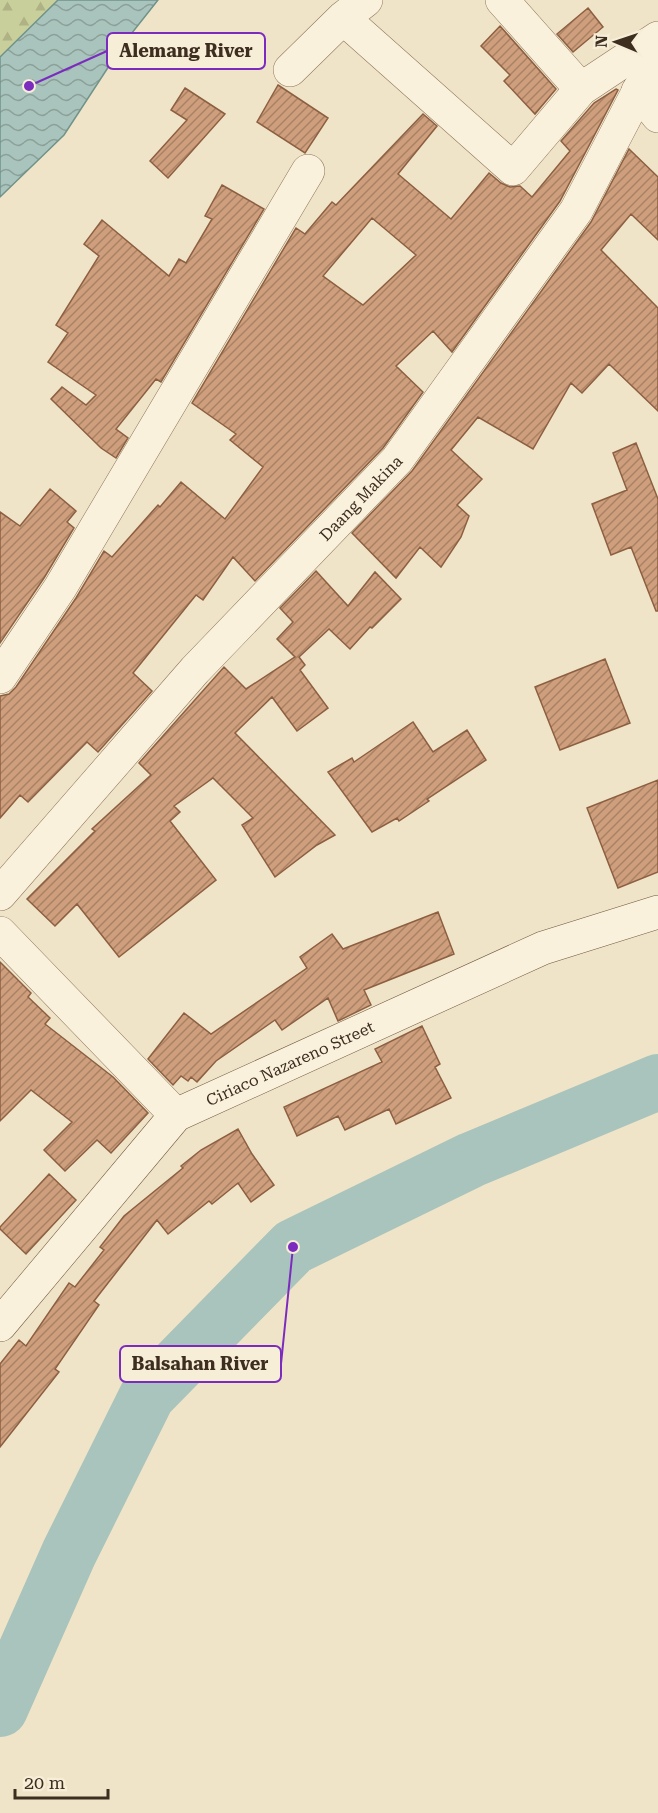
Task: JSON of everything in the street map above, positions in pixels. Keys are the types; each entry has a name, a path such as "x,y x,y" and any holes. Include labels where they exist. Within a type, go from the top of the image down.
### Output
{"street":[{"path":"501,0 581,89"},
{"path":"290,70 354,9 513,169 581,89 658,38"},
{"name":"Daang Makina","path":"0,894 195,670 397,460 576,211 648,104 658,54"},
{"path":"0,677 60,588 308,171"},
{"name":"Ciriaco Nazareno Street","path":"0,1325 176,1115 543,948 658,912"},
{"path":"0,933 176,1115"}],"green space":[{"path":"0,0 58,0 0,57"}],"water":[{"path":"58,0 158,0 124,43 64,135 0,197 0,57"}],"building":[{"path":"588,8 603,27 573,52 557,34"},
{"path":"500,26 556,89 535,114 504,81 510,75 481,46"},
{"path":"278,85 328,118 305,153 257,122"},
{"path":"185,88 225,114 168,178 150,161 187,120 171,110"},
{"path":"616,89 618,90 560,201 452,352 433,331 396,366 423,392 383,448 255,581 233,557 203,600 196,595 133,673 152,691 98,752 87,742 28,802 20,795 0,818 0,696 9,694 16,687 76,598 104,551 112,557 181,482 225,519 263,467 230,440 236,434 192,403 296,228 305,234 332,202 336,205 423,114 437,126 398,174 451,219 489,173 510,187 520,186 532,197 570,151 561,141 594,103","holes":["372,218 416,255 363,305 323,276"]},
{"path":"629,149 658,177 658,240 631,214 601,250 658,308 658,411 609,364 582,393 571,383 533,449 478,417 451,450 482,479 457,505 469,516 461,537 441,567 420,547 396,578 352,533 412,471 591,222"},
{"path":"222,185 264,209 161,382 156,379 116,429 128,438 116,458 101,448 51,399 62,387 86,405 96,395 48,362 68,333 56,325 99,256 84,244 102,220 169,276 179,259 186,263 212,219 205,216"},
{"path":"636,443 658,499 658,611 656,611 631,547 611,555 592,504 627,490 613,453"},
{"path":"50,489 76,511 67,522 74,528 44,578 0,643 0,512 20,526"},
{"path":"316,571 348,606 375,572 401,599 350,649 329,629 299,657 305,665 300,670 328,708 297,731 272,697 235,733 335,835 317,845 275,877 242,825 253,818 213,778 174,806 180,812 170,821 216,880 119,957 77,904 55,926 27,899 95,831 92,829 151,775 139,763 224,667 246,689 295,657 277,639 293,622 280,608"},
{"path":"605,659 630,723 560,750 535,687"},
{"path":"413,722 433,752 467,730 486,760 427,799 429,801 399,821 397,818 372,832 328,772 352,758 354,762"},
{"path":"658,780 658,872 618,888 587,808"},
{"path":"438,912 454,954 364,990 371,1005 338,1021 328,998 282,1030 275,1020 216,1061 197,1082 191,1077 188,1081 181,1076 173,1085 148,1059 184,1013 211,1034 307,968 300,957 332,934 343,949"},
{"path":"0,962 31,993 28,997 50,1018 45,1024 113,1077 148,1113 111,1153 97,1140 65,1171 44,1150 72,1122 31,1090 0,1121"},
{"path":"422,1026 440,1064 435,1067 451,1098 396,1124 389,1109 345,1130 338,1116 297,1136 284,1107 382,1062 375,1049"},
{"path":"238,1129 274,1185 251,1202 238,1183 212,1204 209,1201 168,1234 157,1220 94,1301 99,1305 55,1369 59,1372 0,1447 0,1364 19,1340 26,1346 69,1283 75,1287 104,1250 100,1247 124,1216 183,1168 181,1166 201,1150"},
{"path":"49,1174 76,1200 26,1254 0,1227"}],"waterway":[{"path":"0,1709 69,1553 147,1396 293,1247 471,1160 658,1082"}],"place":[{"name":"Alemang River","path":"29,86"},
{"name":"Balsahan River","path":"293,1247"}]}
